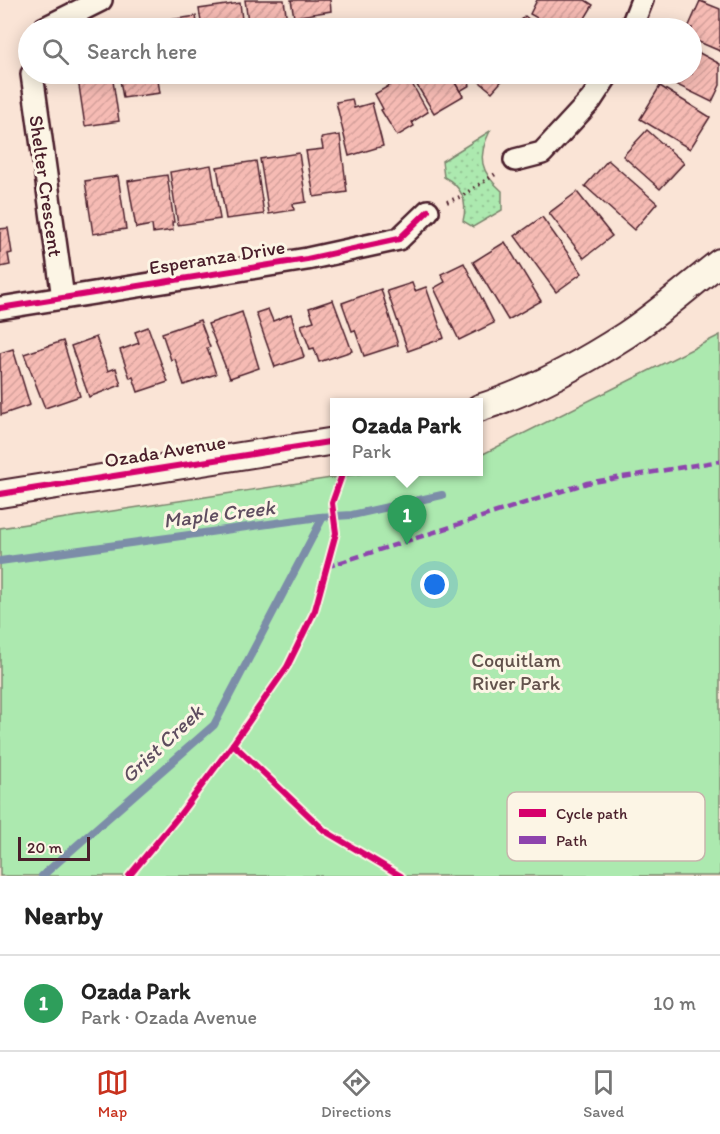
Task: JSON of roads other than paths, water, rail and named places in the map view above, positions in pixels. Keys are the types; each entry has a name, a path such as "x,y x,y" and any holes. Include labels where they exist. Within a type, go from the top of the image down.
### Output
{"street":[{"path":"65,18 101,0"},
{"path":"635,18 642,0"},
{"name":"Shelter Crescent","path":"33,84 63,298"},
{"path":"515,160 542,153 591,100 601,84"},
{"name":"Esperanza Drive","path":"0,308 308,259 399,239 428,211"},
{"path":"483,407 557,375 626,334 720,262"},
{"name":"Ozada Avenue","path":"0,494 330,442"}],"waterway":[{"name":"Maple Creek","path":"0,561 319,517 352,515 442,495"},
{"name":"Grist Creek","path":"42,876 214,725 323,517"}],"place":[{"name":"Ozada Park","path":"407,545"}],"park label":[{"name":"Coquitlam River Park","path":"516,672"}]}
